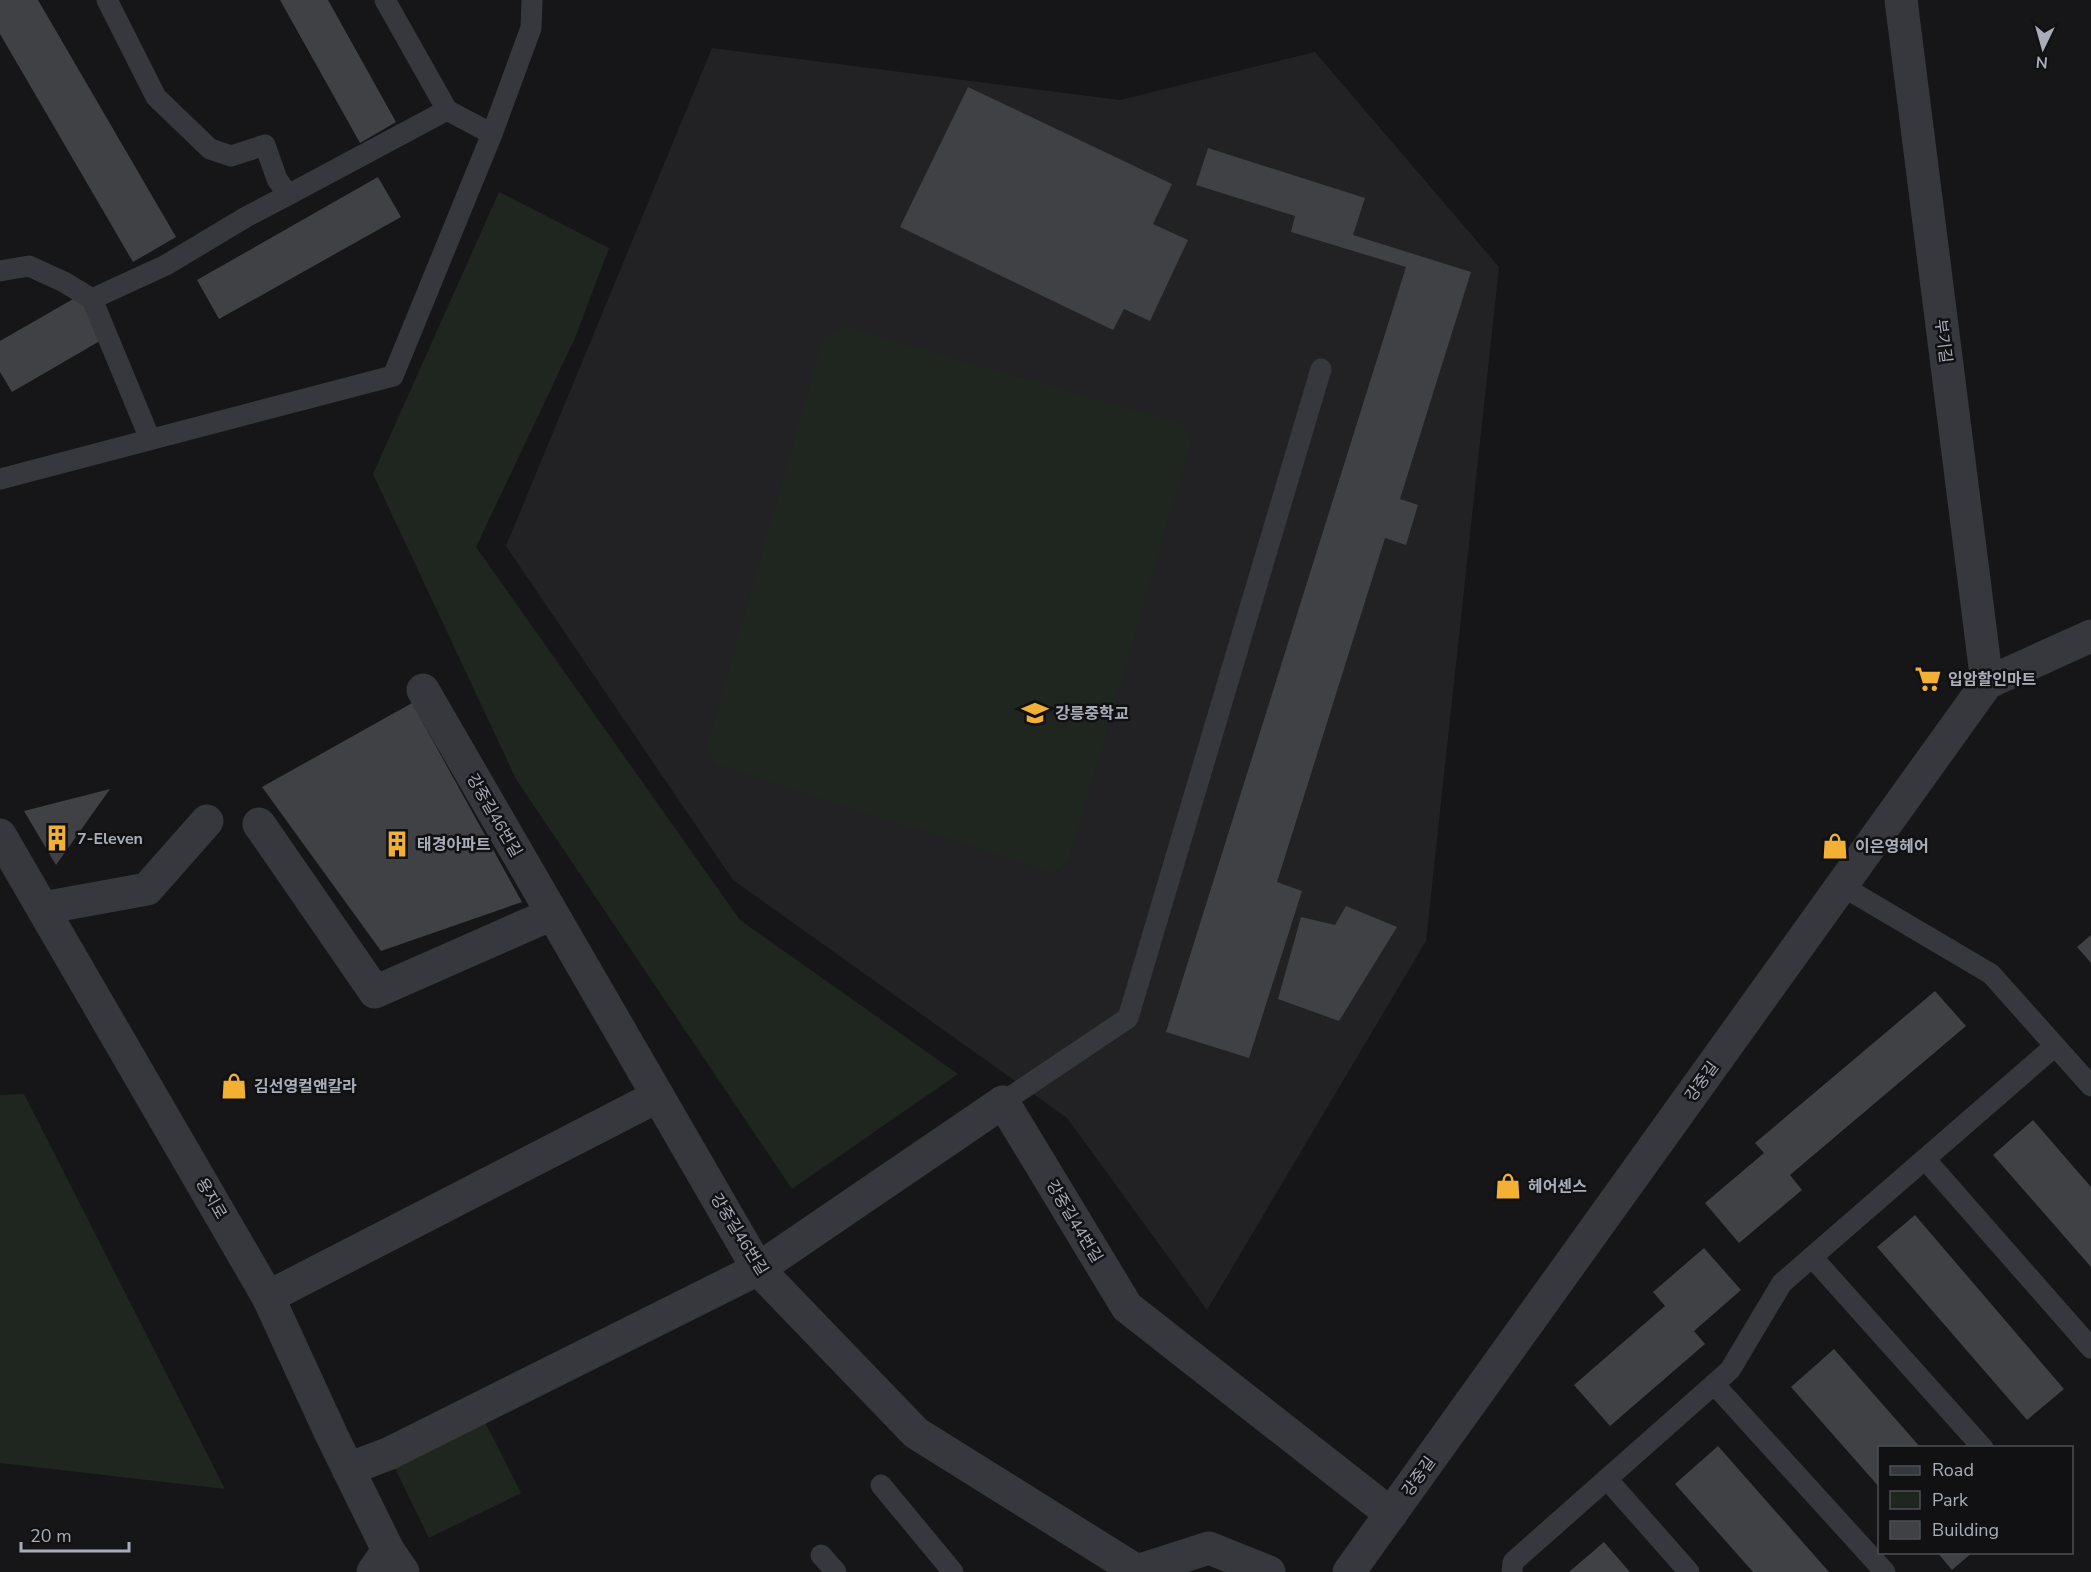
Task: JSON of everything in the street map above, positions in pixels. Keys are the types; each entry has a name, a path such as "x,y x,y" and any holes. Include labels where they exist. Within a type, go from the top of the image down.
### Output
{"street":[{"name":"부기길","path":"1901,0 1988,683"},
{"name":"강중길","path":"1349,1572 1988,683 2091,636"},
{"name":"강중길46번길","path":"423,690 758,1269 916,1433 1137,1571 1209,1548 1269,1572"},
{"path":"43,908 147,889 207,821"},
{"path":"259,824 375,993 552,914"},
{"name":"용지로","path":"0,835 268,1297 348,1469 388,1565"},
{"path":"268,1297 658,1096"},
{"path":"348,1469 388,1454 758,1269 1003,1102"},
{"name":"강중길44번길","path":"1003,1102 1127,1307 1391,1514"}],"lane":[{"path":"106,0 156,97 210,149 231,156 265,145 277,179 288,195"},
{"path":"385,0 447,110 492,134"},
{"path":"0,479 393,376 492,134 531,28 532,0"},
{"path":"92,299 166,265 246,217 447,110"},
{"path":"0,271 29,266 64,282 92,299 150,439"},
{"path":"1003,1102 1128,1017 1321,369"},
{"path":"1842,886 1991,974 2091,1086"},
{"path":"1512,1572 1513,1562 1730,1370 1782,1284 2055,1046"},
{"path":"1925,1159 2091,1348"},
{"path":"1812,1257 1981,1446"},
{"path":"1714,1384 1885,1572"},
{"path":"1607,1479 1689,1572"},
{"path":"881,1485 953,1572"},
{"path":"821,1555 837,1572"}],"shaded area":[{"name":"강릉중학교","path":"712,48 1120,100 1315,52 1499,267 1426,941 1207,1310 1067,1118 733,880 506,546"}],"green space":[{"path":"499,192 609,248 575,338 476,547 740,920 958,1074 792,1189 516,779 373,474"},
{"path":"846,327 1182,424 1191,442 1069,859 1054,873 714,764 707,747 823,339"},
{"path":"24,1094 225,1489 0,1463 0,1095"},
{"path":"479,1410 521,1493 429,1538 388,1454"}],"building":[{"path":"0,0 38,0 176,237 133,262 0,34"},
{"path":"280,0 328,0 396,122 360,143"},
{"path":"968,87 1172,184 1153,224 1188,240 1150,321 1124,309 1113,330 900,227"},
{"path":"1208,148 1365,198 1353,235 1471,272 1400,499 1418,505 1406,545 1385,538 1277,882 1302,891 1249,1058 1166,1032 1406,267 1291,232 1295,216 1196,185"},
{"path":"378,177 401,217 219,319 197,280"},
{"path":"80,295 105,338 12,392 0,372 0,341"},
{"name":"태경아파트","path":"412,703 522,902 381,951 262,787"},
{"name":"7-Eleven","path":"110,789 56,865 24,811"},
{"path":"1346,906 1397,927 1339,1021 1278,999 1301,917 1335,925"},
{"path":"2091,935 2091,963 2077,947"},
{"path":"1935,991 1966,1026 1790,1175 1802,1190 1739,1243 1705,1203 1764,1153 1755,1143"},
{"path":"2033,1120 2091,1187 2091,1267 1993,1155"},
{"path":"1915,1215 2064,1389 2027,1420 1877,1247"},
{"path":"1704,1248 1741,1290 1694,1331 1705,1344 1610,1426 1574,1385 1665,1306 1653,1292"},
{"path":"1834,1349 1919,1446 1878,1446 1878,1486 1791,1387"},
{"path":"1718,1446 1829,1572 1753,1572 1675,1484"},
{"path":"1604,1542 1630,1572 1569,1572"},
{"path":"1939,1554 1971,1554 1952,1570"}],"place":[{"name":"입암할인마트","path":"1928,679"},
{"name":"강릉중학교","path":"1035,713"},
{"name":"7-Eleven","path":"57,838"},
{"name":"태경아파트","path":"397,844"},
{"name":"이은영헤어","path":"1835,846"},
{"name":"김선영컬앤칼라","path":"234,1086"},
{"name":"헤어센스","path":"1508,1186"}]}
